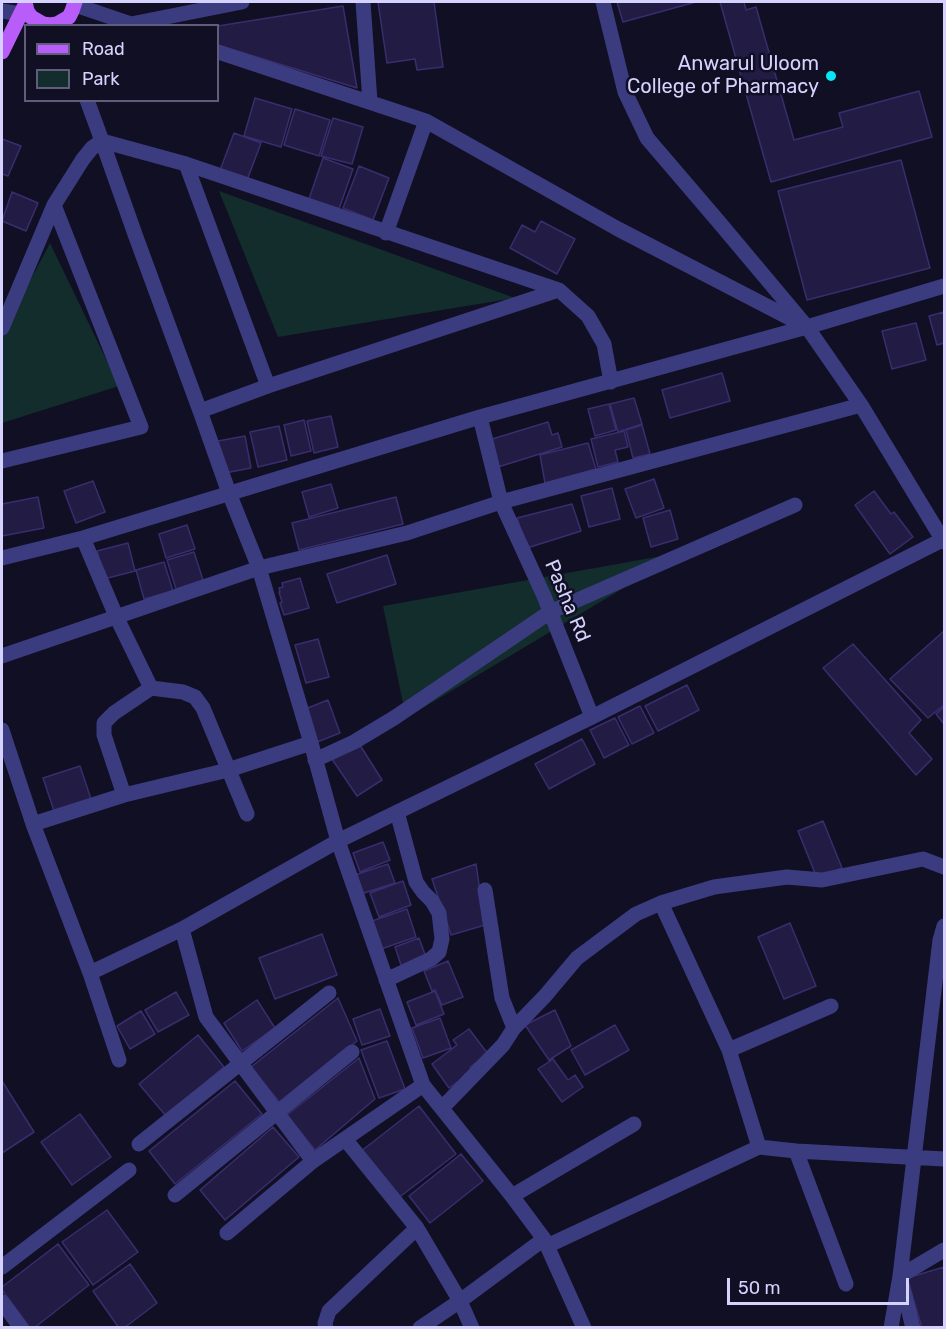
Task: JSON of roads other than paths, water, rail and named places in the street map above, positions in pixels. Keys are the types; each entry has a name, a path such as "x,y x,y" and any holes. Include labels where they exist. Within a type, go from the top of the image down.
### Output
{"main road":[{"path":"59,24 69,17 75,3"},
{"path":"2,52 24,7 31,17 43,24"}],"street":[{"path":"139,24 242,2"},
{"path":"363,2 370,102"},
{"path":"90,973 182,929 338,841 944,541 861,405 807,327 647,138 625,92 603,2"},
{"path":"75,3 131,24"},
{"path":"2,11 24,7"},
{"path":"219,52 426,121 618,229 807,327"},
{"path":"88,102 229,493 259,568 338,841 423,1085 512,1196 546,1243 584,1328"},
{"path":"386,233 426,121"},
{"path":"102,141 186,164 559,290 588,316 604,345 611,382"},
{"path":"2,328 54,205 83,159 102,141"},
{"path":"186,164 268,386"},
{"path":"2,461 141,427 54,205"},
{"path":"2,558 83,538 480,417 807,327 945,285"},
{"path":"201,411 268,386 559,290"},
{"path":"2,656 259,568 407,533 501,502 861,405"},
{"name":"Pasha Rd","path":"480,417 501,502 550,612 592,717"},
{"path":"315,760 354,742 394,718 550,612 795,505"},
{"path":"83,538 116,616 151,688"},
{"path":"124,795 104,735 104,723 114,713 151,688 183,692 195,697 203,708 247,814"},
{"path":"2,730 33,824 90,973 119,1060"},
{"path":"33,824 124,795 228,770 311,743"},
{"path":"386,980 430,959 439,952 442,939 439,913 416,882 397,812"},
{"path":"442,1108 503,1045 514,1028 577,958 636,914 660,903 714,887 787,877 822,880 923,859 945,867"},
{"path":"485,890 502,998 514,1028"},
{"path":"660,903 729,1050 759,1147"},
{"path":"891,1328 900,1276 939,940 945,926"},
{"path":"182,929 206,1017 313,1161"},
{"path":"139,1144 329,993"},
{"path":"729,1050 831,1006"},
{"path":"175,1195 352,1052"},
{"path":"227,1233 313,1161 423,1085"},
{"path":"512,1196 634,1124"},
{"path":"345,1139 417,1228 460,1301 472,1328"},
{"path":"420,1328 546,1243 759,1147 945,1159"},
{"path":"796,1151 846,1284"},
{"path":"2,1268 129,1170"},
{"path":"326,1328 325,1323 329,1311 417,1228"},
{"path":"900,1276 945,1250"},
{"path":"900,1276 913,1328"},
{"path":"2,1302 21,1328"}],"place":[{"name":"Anwarul Uloom College of Pharmacy","path":"831,76"}]}
